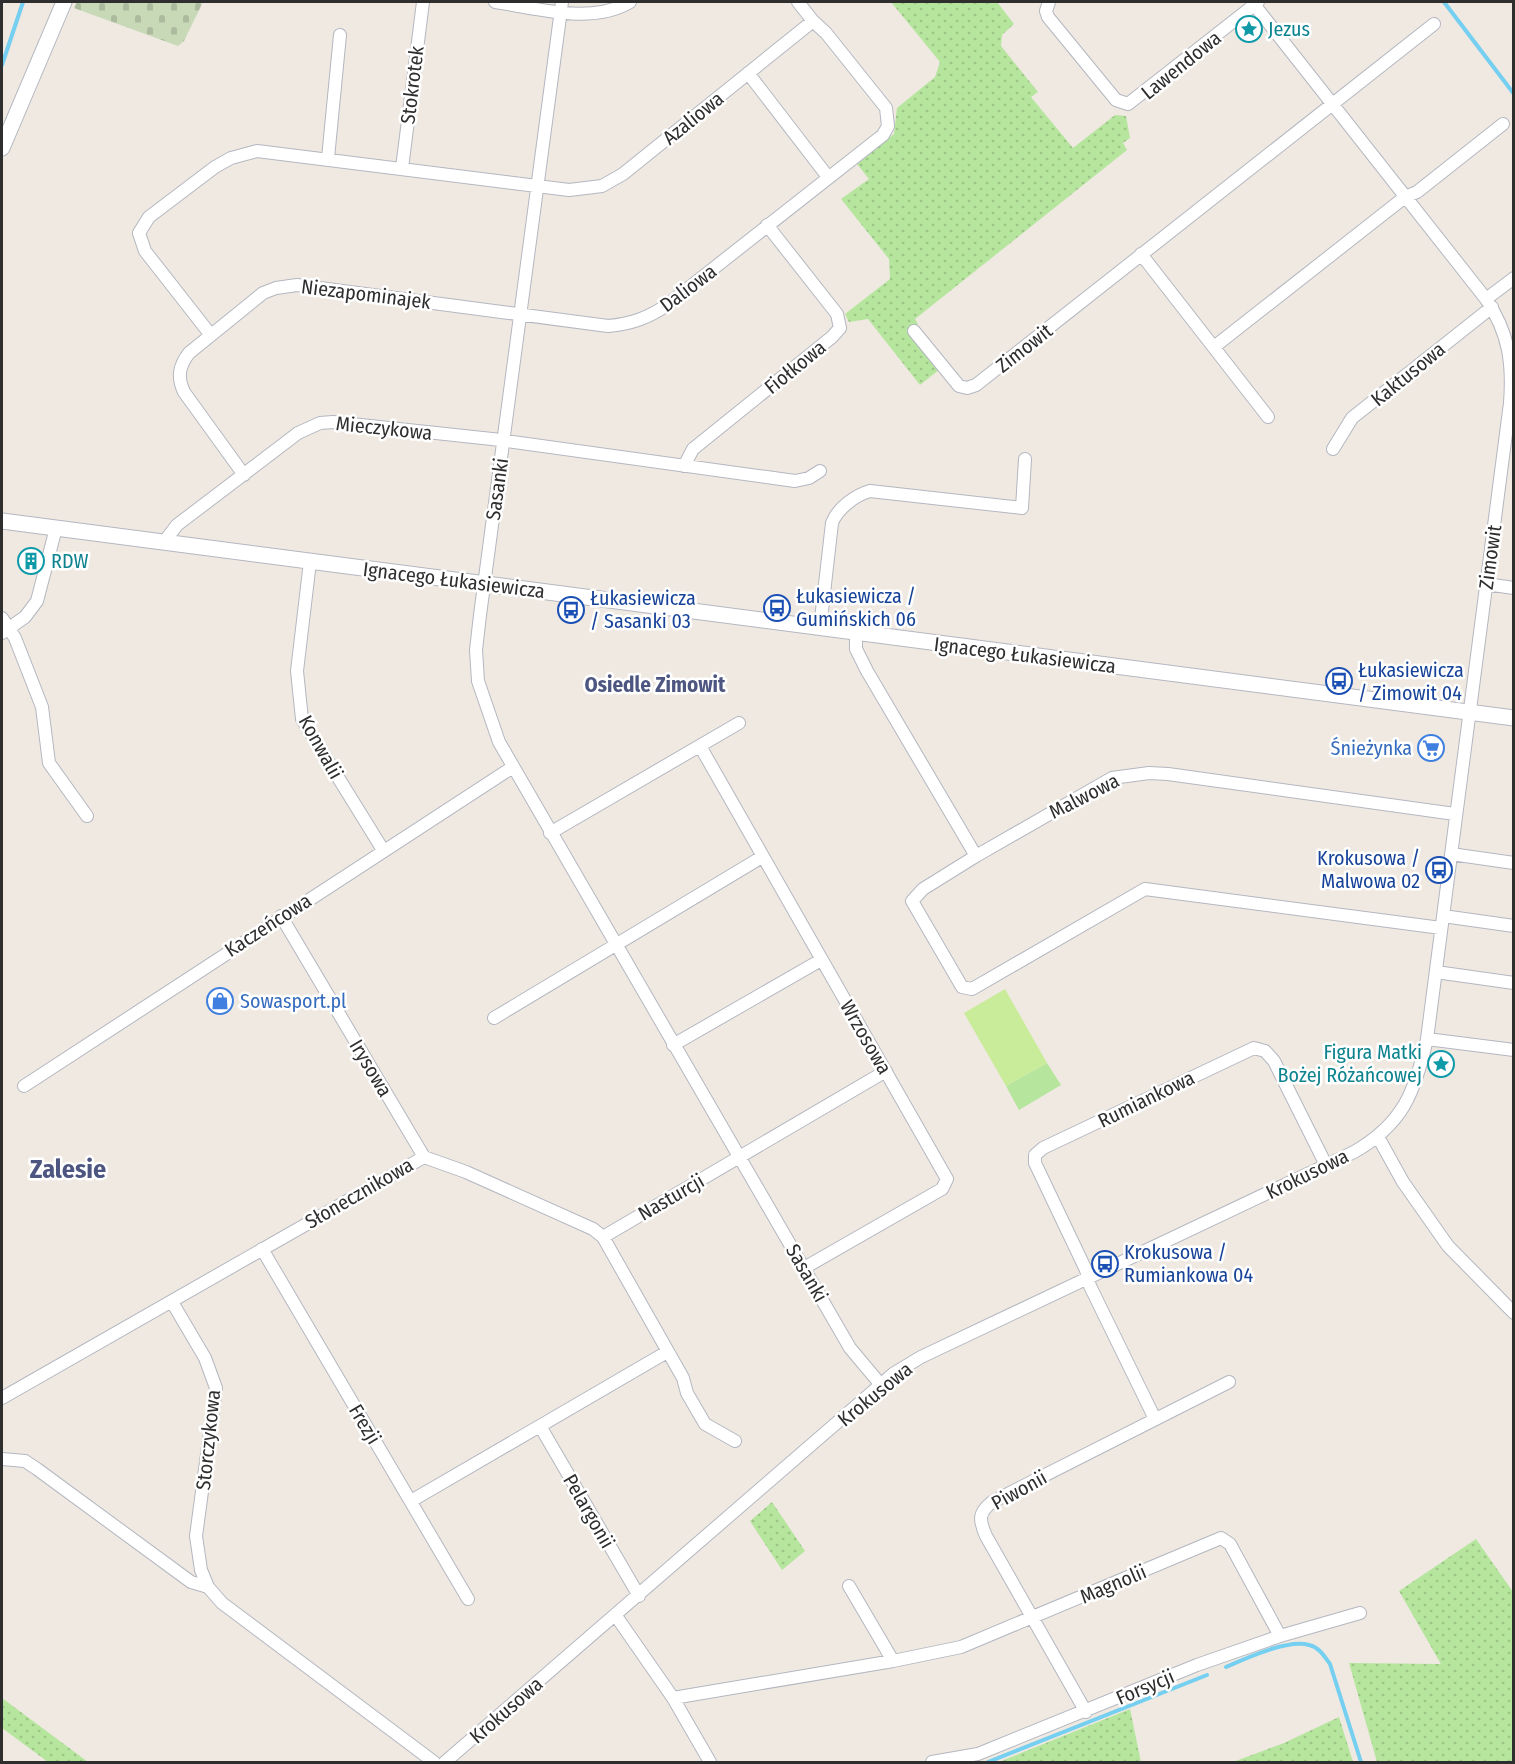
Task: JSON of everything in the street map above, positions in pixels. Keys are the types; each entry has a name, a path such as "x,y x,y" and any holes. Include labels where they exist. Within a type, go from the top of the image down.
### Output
{"street":[{"path":"2,148 64,2"},
{"name":"Stokrotek","path":"402,168 423,2"},
{"path":"495,2 561,6 604,12 630,2"},
{"path":"798,2 813,21"},
{"name":"Lawendowa","path":"1049,2 1046,11 1048,17 1116,100 1128,104 1255,3"},
{"name":"Zimowit","path":"1255,3 1489,303 1502,324 1511,360 1508,464 1486,584 1469,712"},
{"name":"Sasanki","path":"561,6 476,650 478,681 492,724 550,833 850,1348 880,1385"},
{"name":"Azaliowa","path":"538,185 580,191 613,181 813,21"},
{"name":"Daliowa","path":"521,313 608,326 638,321 667,305 883,135 888,117 886,108 813,21"},
{"name":"Zimowit","path":"914,331 959,386 972,387 1434,24"},
{"path":"327,158 340,35"},
{"path":"748,73 828,177"},
{"path":"1214,347 1405,196 1417,192 1503,124"},
{"path":"244,475 179,383 183,360 210,334 145,251 140,242 142,225 215,167 243,153 256,151 538,185"},
{"name":"Fiołkowa","path":"684,466 693,449 832,337 840,328 837,314 767,225"},
{"path":"1141,255 1268,417"},
{"path":"1489,303 1514,278"},
{"name":"Niezapominajek","path":"210,334 263,293 286,285 521,313"},
{"name":"Kaktusowa","path":"1333,449 1352,418 1489,303"},
{"name":"Mieczykowa","path":"164,542 177,525 298,433 320,423 333,422 504,441"},
{"path":"504,441 795,481 808,478 820,471"},
{"path":"820,628 832,523 837,513 864,493 876,491 1022,508 1025,459"},
{"name":"Ignacego Łukasiewicza","path":"2,521 1514,718"},
{"path":"56,528 37,602 32,610 4,626 42,707 49,763 87,816"},
{"name":"Konwalii","path":"310,561 297,671 302,719 383,850"},
{"path":"1486,584 1514,588"},
{"path":"856,633 856,649 867,671 976,856 923,890 912,901 962,987 966,989 972,988 1145,889 1442,922 1514,926"},
{"name":"Krokusowa","path":"445,1762 880,1385 921,1358 1326,1165 1378,1137 1399,1115 1407,1102 1417,1077 1427,1039 1469,712"},
{"path":"550,833 739,723"},
{"name":"Wrzosowa","path":"700,746 948,1183 942,1189 804,1268"},
{"name":"Kaczeńcowa","path":"24,1086 281,916 513,767"},
{"name":"Malwowa","path":"976,856 1094,786 1112,778 1131,774 1167,774 1455,814"},
{"path":"1451,854 1514,863"},
{"path":"494,1018 762,857"},
{"name":"Irysowa","path":"281,916 424,1157"},
{"path":"673,1045 821,960"},
{"path":"1436,972 1514,983"},
{"path":"1427,1039 1514,1050"},
{"name":"Rumiankowa","path":"1089,1279 1035,1163 1035,1155 1043,1148 1205,1070 1248,1050 1260,1049 1270,1055 1326,1165"},
{"path":"739,1157 886,1071"},
{"path":"1378,1137 1403,1182 1448,1246 1514,1313"},
{"name":"Słonecznikowa","path":"2,1398 424,1157 466,1172 603,1237"},
{"name":"Nasturcji","path":"603,1237 739,1157"},
{"path":"603,1237 705,1424 735,1441"},
{"name":"Frezji","path":"262,1249 468,1599"},
{"path":"1089,1279 1155,1419"},
{"name":"Storczykowa","path":"172,1302 205,1358 216,1388 196,1538 199,1564 208,1587 222,1603 262,1635 434,1762"},
{"path":"411,1501 667,1352"},
{"name":"Piwonii","path":"1086,1712 986,1536 980,1521 982,1511 992,1502 1229,1382"},
{"name":"Pelargonii","path":"540,1426 639,1596"},
{"name":"Storczykowa","path":"2,1459 25,1461 191,1582 208,1587"},
{"name":"Magnolii","path":"673,1698 893,1662 961,1647 1221,1538 1230,1544 1280,1636"},
{"path":"849,1586 893,1662"},
{"name":"Forsycji","path":"932,1762 978,1754 1197,1665 1280,1636 1360,1613"},
{"path":"616,1616 673,1698 710,1762"}],"green space":[{"path":"77,2 203,2 184,41 178,46 74,8"},
{"path":"891,2 997,2 1014,24 1002,35 1001,46 1038,92 1031,97 1073,148 1115,115 1126,116 1130,138 1123,143 1127,150 915,319 918,324 910,330 940,369 920,385 868,319 849,322 845,314 890,279 889,259 841,199 869,179 857,164 894,134 897,108 935,77 940,62"},
{"path":"1005,989 1047,1063 1006,1086 964,1013"},
{"path":"1047,1063 1061,1085 1019,1110 1006,1086"},
{"path":"772,1502 805,1551 782,1570 750,1521"},
{"path":"1476,1539 1513,1592 1513,1762 1377,1762 1349,1663 1441,1664 1399,1591"},
{"path":"2,1698 88,1762 48,1762 2,1728"},
{"path":"1130,1709 1141,1762 999,1762"},
{"path":"1339,1717 1353,1762 1233,1762 1284,1743"}],"waterway":[{"path":"2,65 23,2"},
{"path":"1444,2 1514,94"},
{"path":"1226,1667 1279,1647 1300,1644 1316,1648 1330,1664 1361,1762"},
{"path":"988,1762 1207,1675"}],"place":[{"name":"Jezus","path":"1249,29"},
{"name":"RDW","path":"31,561"},
{"name":"Łukasiewicza / Gumińskich 06","path":"777,608"},
{"name":"Łukasiewicza / Sasanki 03","path":"571,610"},
{"name":"Łukasiewicza / Zimowit 04","path":"1339,681"},
{"name":"Śnieżynka","path":"1431,748"},
{"name":"Krokusowa / Malwowa 02","path":"1439,870"},
{"name":"Sowasport.pl","path":"220,1001"},
{"name":"Figura Matki Bożej Różańcowej","path":"1441,1064"},
{"name":"Krokusowa / Rumiankowa 04","path":"1105,1264"}],"district":[{"name":"Osiedle Zimowit","path":"655,685"},
{"name":"Zalesie","path":"68,1169"}]}
